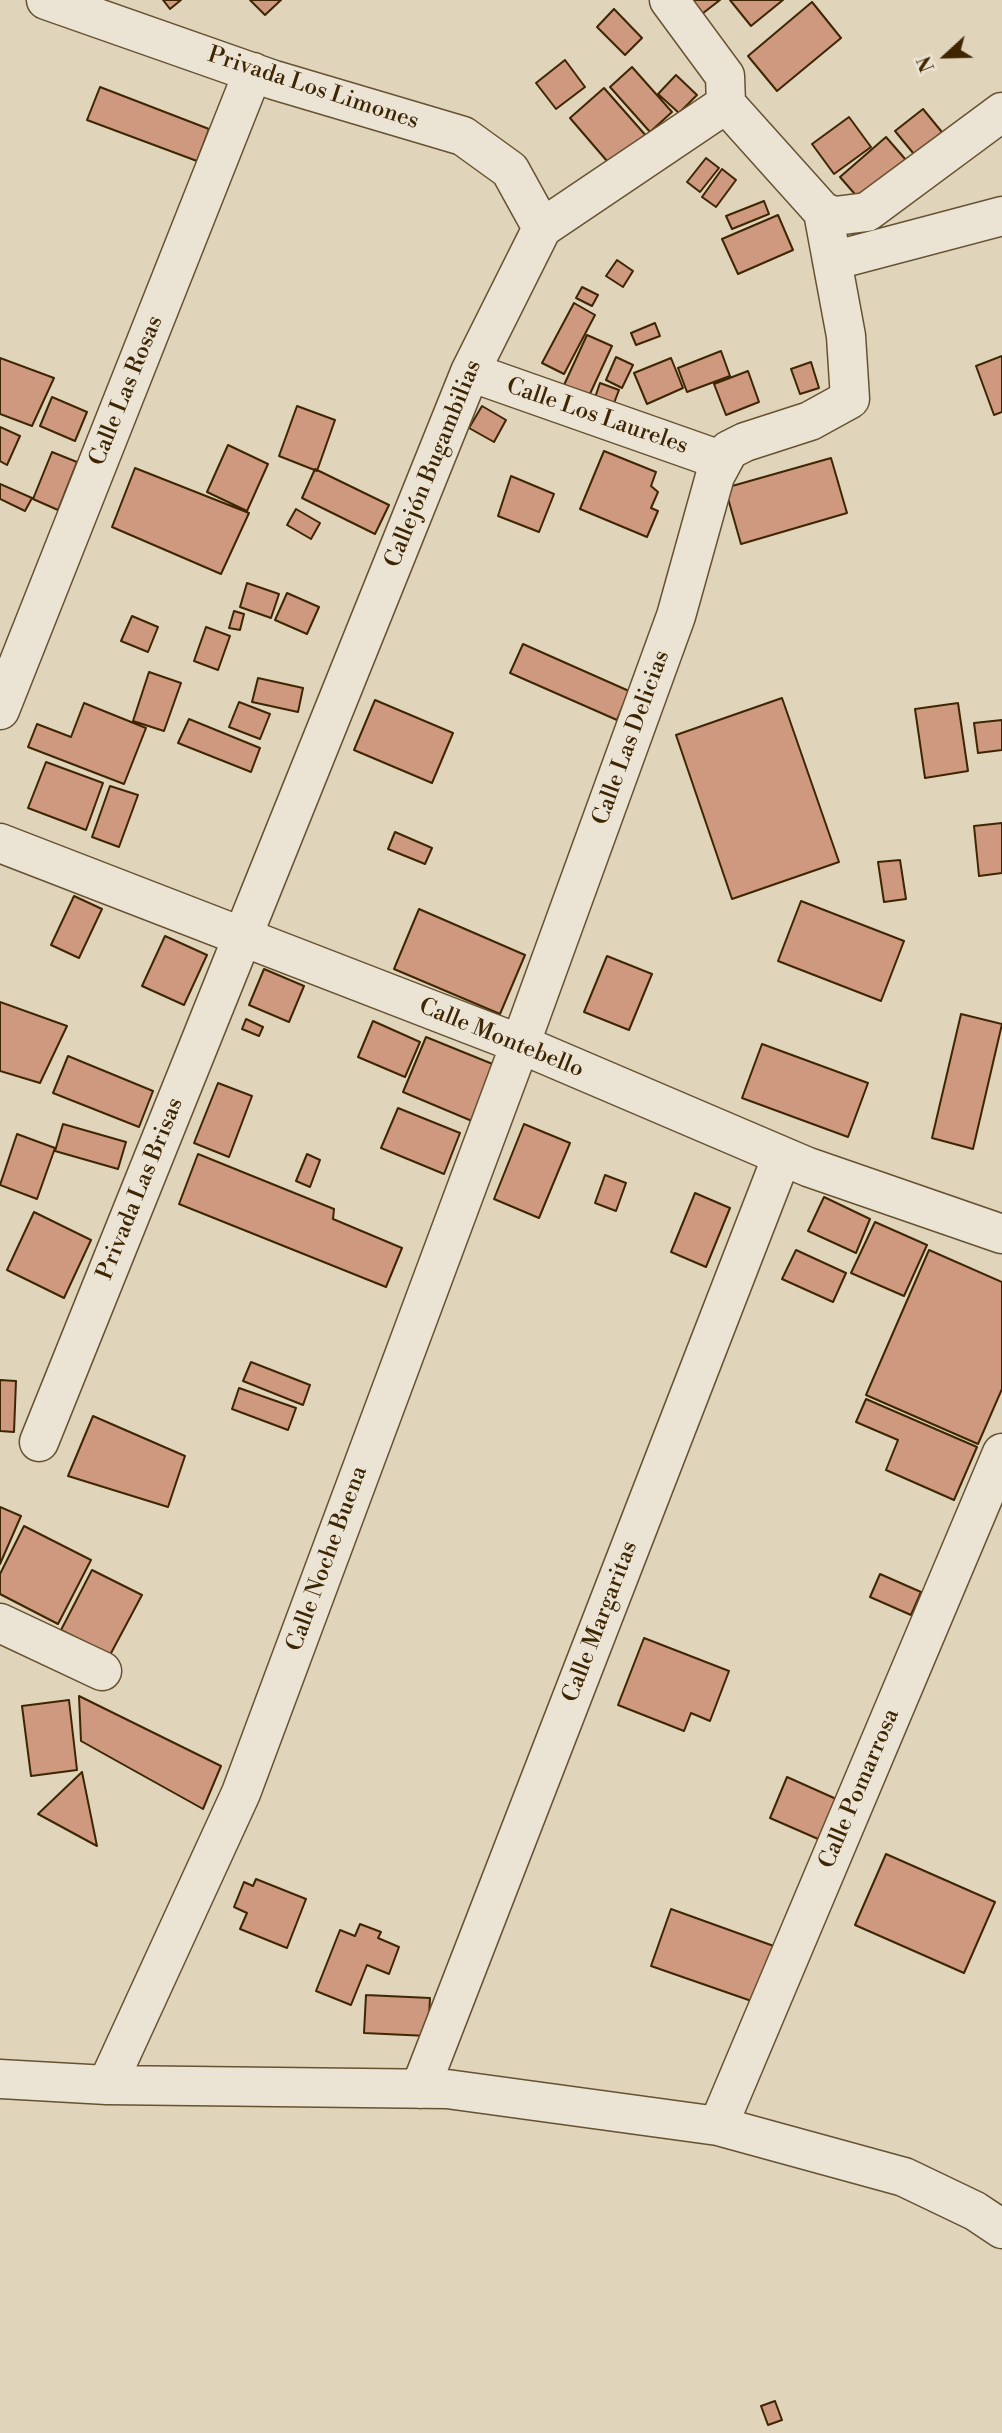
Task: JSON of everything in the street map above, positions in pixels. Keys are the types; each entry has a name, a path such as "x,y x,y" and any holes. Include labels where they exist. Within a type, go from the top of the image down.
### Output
{"street":[{"name":"Privada Los Limones","path":"46,0 253,72 463,136 510,170 542,228"},
{"path":"669,0 726,90 823,212 846,336 850,399 810,421 745,442 726,456"},
{"name":"Calle Las Rosas","path":"0,710 253,72"},
{"name":"Callejón Bugambilias","path":"242,937 470,372 542,228 726,90"},
{"path":"823,212 835,216 867,212 1002,112"},
{"path":"832,261 1002,216"},
{"name":"Calle Los Laureles","path":"470,372 726,456"},
{"name":"Calle Las Delicias","path":"524,1034 676,616 715,477 726,456"},
{"name":"Calle Montebello","path":"0,843 242,937 524,1034 782,1156 1002,1234"},
{"name":"Privada Las Brisas","path":"38,1442 242,937"},
{"name":"Calle Noche Buena","path":"107,2085 241,1793 524,1034"},
{"name":"Calle Margaritas","path":"420,2089 782,1156"},
{"name":"Calle Pomarrosa","path":"718,2126 1002,1453"},
{"path":"0,1623 102,1671"},
{"path":"0,2079 107,2085 447,2089 718,2126 904,2176 975,2211 1002,2228"}],"building":[{"path":"163,0 181,0 170,9"},
{"path":"250,0 281,0 265,15"},
{"path":"686,0 720,0 698,17"},
{"path":"730,0 783,0 751,26"},
{"path":"812,2 841,38 777,91 748,56"},
{"path":"614,9 642,38 625,55 597,27"},
{"path":"565,60 585,87 556,109 536,83"},
{"path":"632,67 672,112 650,132 610,87"},
{"path":"676,75 697,95 679,113 658,94"},
{"path":"100,87 209,129 197,161 87,120"},
{"path":"604,88 648,138 613,168 570,118"},
{"path":"923,109 946,137 918,159 895,131"},
{"path":"849,117 871,147 834,174 812,144"},
{"path":"886,137 906,160 860,200 840,177"},
{"path":"706,158 719,168 700,192 687,182"},
{"path":"722,169 736,180 716,207 702,197"},
{"path":"764,201 769,214 732,229 726,216"},
{"path":"778,215 793,250 738,274 722,239"},
{"path":"617,260 633,271 623,287 606,276"},
{"path":"582,287 598,295 592,306 576,298"},
{"path":"574,303 595,315 564,374 542,363"},
{"path":"655,323 660,336 636,345 631,333"},
{"path":"587,335 612,346 589,396 564,385"},
{"path":"721,351 730,376 687,392 678,368"},
{"path":"1002,356 1002,412 994,415 976,366"},
{"path":"616,357 633,365 622,388 606,380"},
{"path":"0,358 54,378 32,426 0,414"},
{"path":"671,358 683,388 647,404 634,373"},
{"path":"811,362 819,388 800,394 791,369"},
{"path":"748,371 759,402 726,415 714,384"},
{"path":"600,383 619,390 609,416 591,409"},
{"path":"52,397 87,412 75,441 40,426"},
{"path":"297,406 335,420 317,471 279,456"},
{"path":"482,406 506,420 494,442 469,428"},
{"path":"0,427 20,436 7,465 0,461"},
{"path":"228,445 268,464 247,511 207,492"},
{"path":"604,451 656,472 651,486 658,492 651,508 658,511 647,537 580,509"},
{"path":"52,452 77,462 58,510 33,499"},
{"path":"831,458 847,513 741,544 725,488"},
{"path":"135,468 249,513 221,574 112,527"},
{"path":"315,469 389,505 375,534 302,498"},
{"path":"511,476 554,494 539,532 498,516"},
{"path":"0,484 32,498 25,511 0,499"},
{"path":"296,509 320,523 311,539 287,525"},
{"path":"247,583 279,594 271,618 240,607"},
{"path":"287,593 319,607 307,634 275,620"},
{"path":"234,611 244,614 240,630 229,628"},
{"path":"132,616 158,627 148,652 121,641"},
{"path":"206,627 230,636 218,670 194,661"},
{"path":"523,644 629,691 617,720 510,673"},
{"path":"149,672 181,683 164,731 133,721"},
{"path":"258,678 303,688 298,712 252,702"},
{"path":"782,698 839,862 732,899 676,735"},
{"path":"375,700 453,733 432,783 354,750"},
{"path":"239,702 270,714 260,739 229,727"},
{"path":"84,703 146,728 124,784 28,747 37,724 71,737"},
{"path":"958,703 968,771 925,778 915,709"},
{"path":"189,719 260,748 251,772 178,743"},
{"path":"1002,720 1002,750 978,753 974,723"},
{"path":"46,762 103,783 86,830 28,808"},
{"path":"110,786 138,795 119,847 92,837"},
{"path":"1002,823 1002,873 979,876 974,826"},
{"path":"395,832 432,848 425,864 388,849"},
{"path":"900,860 906,899 884,902 878,862"},
{"path":"74,896 102,909 79,958 51,945"},
{"path":"801,901 904,941 881,1001 778,961"},
{"path":"419,909 525,955 500,1014 394,969"},
{"path":"165,936 207,955 184,1005 142,986"},
{"path":"607,956 652,974 629,1030 584,1012"},
{"path":"264,969 304,986 289,1022 249,1005"},
{"path":"0,1002 67,1026 40,1083 0,1071"},
{"path":"961,1014 1002,1024 973,1149 932,1138"},
{"path":"246,1019 263,1027 259,1036 242,1029"},
{"path":"373,1021 420,1042 405,1077 358,1057"},
{"path":"426,1037 495,1065 472,1121 403,1092"},
{"path":"762,1044 868,1083 848,1137 742,1098"},
{"path":"68,1056 153,1091 139,1127 53,1093"},
{"path":"218,1083 252,1096 229,1157 194,1143"},
{"path":"398,1108 460,1133 444,1174 381,1148"},
{"path":"63,1124 126,1142 118,1169 55,1151"},
{"path":"524,1124 570,1143 539,1218 494,1199"},
{"path":"17,1134 55,1148 37,1199 0,1185"},
{"path":"198,1154 334,1209 333,1219 402,1248 386,1287 179,1204"},
{"path":"307,1154 320,1160 310,1187 296,1181"},
{"path":"605,1175 626,1183 616,1211 595,1203"},
{"path":"695,1193 730,1208 706,1267 671,1252"},
{"path":"824,1197 870,1219 856,1253 808,1231"},
{"path":"34,1212 91,1240 64,1298 7,1270"},
{"path":"875,1222 927,1245 904,1296 851,1273"},
{"path":"796,1250 846,1273 833,1302 782,1279"},
{"path":"929,1250 1002,1282 1002,1389 978,1444 866,1395"},
{"path":"251,1362 310,1385 303,1405 243,1381"},
{"path":"0,1380 16,1381 14,1432 0,1431"},
{"path":"239,1388 296,1408 288,1430 232,1409"},
{"path":"866,1399 977,1447 954,1500 886,1470 898,1440 856,1422"},
{"path":"93,1416 185,1456 168,1507 68,1476"},
{"path":"0,1507 21,1516 0,1564"},
{"path":"24,1526 91,1560 58,1624 0,1594 0,1574"},
{"path":"92,1570 142,1595 110,1655 61,1630"},
{"path":"880,1574 921,1592 911,1615 870,1597"},
{"path":"644,1638 729,1671 710,1721 691,1713 684,1731 618,1705"},
{"path":"79,1696 221,1766 203,1809 81,1741"},
{"path":"69,1700 77,1770 31,1776 22,1706"},
{"path":"82,1772 97,1846 38,1814"},
{"path":"787,1777 843,1802 825,1842 770,1818"},
{"path":"886,1854 995,1902 964,1973 855,1925"},
{"path":"256,1879 306,1899 287,1948 240,1929 247,1913 234,1907 244,1882 253,1886"},
{"path":"671,1909 782,1949 763,2005 651,1966"},
{"path":"360,1924 381,1932 378,1938 399,1947 389,1974 367,1965 351,2005 316,1991 340,1930 355,1936"},
{"path":"366,1995 430,1998 428,2036 364,2033"},
{"path":"775,2401 782,2420 768,2425 761,2406"}]}
